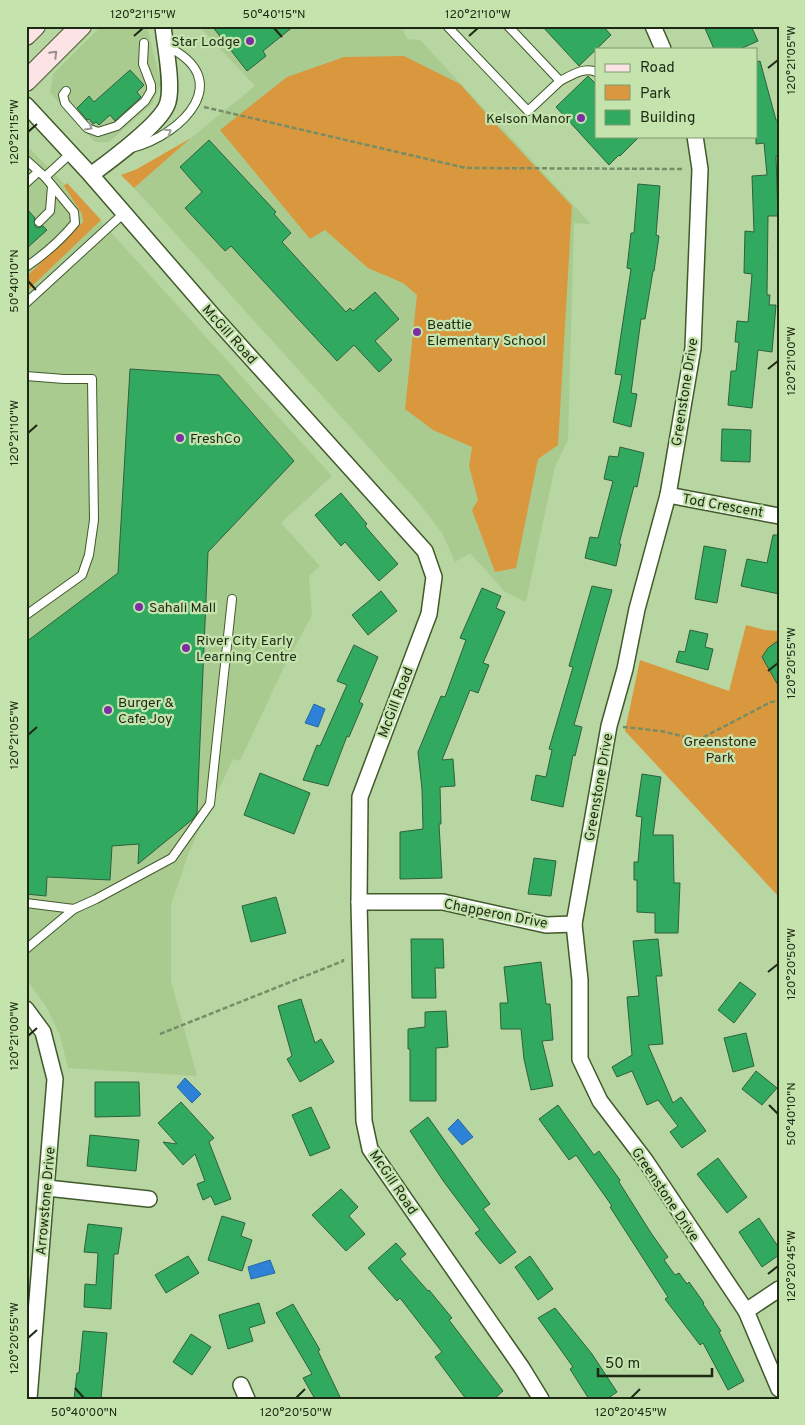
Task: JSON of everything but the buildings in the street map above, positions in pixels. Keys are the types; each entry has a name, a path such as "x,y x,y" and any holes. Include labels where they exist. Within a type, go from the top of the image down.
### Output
{"main road":[{"path":"26,36 35,26"},
{"path":"26,81 81,26"}],"street":[{"path":"91,175 123,150 161,116 168,103 170,90 163,26"},
{"path":"653,26 663,48"},
{"name":"McGill Road","path":"26,105 91,175 425,551 434,578 428,614 360,797 359,902 364,1121 370,1149 522,1368 541,1399"},
{"name":"Greenstone Drive","path":"695,138 700,169 693,348 668,495 637,609 625,669 609,726 574,924 580,980 580,1059 600,1101 645,1160 746,1311 779,1390"},
{"name":"Tod Crescent","path":"668,495 779,516"},
{"name":"Chapperon Drive","path":"359,902 443,902 546,925 574,924"},
{"name":"Arrowstone Drive","path":"26,1009 43,1032 55,1079 29,1399"},
{"path":"47,1188 149,1199"},
{"path":"746,1311 779,1289"}],"lane":[{"path":"508,26 560,81"},
{"path":"448,27 528,111 560,81 577,73 592,70 595,72"},
{"path":"66,91 63,95 65,103 87,128 98,132 117,126 145,102 151,91 151,85 143,64 144,43"},
{"path":"123,150 139,146 169,132 184,120 196,105 200,86 194,67 186,57 165,45"},
{"path":"45,178 71,153"},
{"path":"26,160 45,178 74,212 75,222 54,246 26,267"},
{"path":"26,183 38,172"},
{"path":"39,222 50,211 52,186"},
{"path":"26,303 124,214"},
{"path":"26,376 92,379 94,520 89,555 82,575 26,615"},
{"path":"26,949 74,909 172,858 210,804 232,600"},
{"path":"26,903 74,909"}],"path":[{"path":"196,105 466,168 700,169"},
{"path":"609,726 661,731 698,740 771,702 779,702"},
{"path":"160,1034 343,959"}],"shaded area":[{"path":"101,26 147,26 161,84 152,104 109,142 95,142 50,93 53,74"},
{"name":"Beattie Elementary School","path":"199,26 402,26 407,39 420,40 591,224 574,223 568,440 555,467 526,602 505,592 470,553 455,562 442,533 418,502 134,188 255,86"},
{"path":"26,145 99,219 332,476 281,523 320,566 309,576 312,615 284,667 240,761 233,759 189,852 171,905 171,981 197,1076 68,1068 60,1036 46,1006 26,979"}],"green space":[{"name":"Beattie Elementary School","path":"404,56 460,84 572,206 558,445 538,459 516,568 495,572 472,510 478,500 469,466 472,447 433,430 405,409 417,295 403,283 368,268 325,230 310,239 220,130 287,77 344,57"},
{"path":"191,138 134,188 121,175 137,169"},
{"path":"67,183 101,220 26,292 26,277 83,222 82,214 64,186"},
{"name":"Greenstone Park","path":"746,625 765,630 779,631 779,897 625,731 640,660 729,691"}],"water":[{"path":"314,704 325,709 318,727 305,723"},
{"path":"185,1078 201,1094 192,1103 177,1087"},
{"path":"458,1119 473,1137 462,1145 448,1129"},
{"path":"270,1260 275,1273 251,1279 248,1267"}],"place":[{"name":"Star Lodge","path":"250,41"},
{"name":"Kelson Manor","path":"581,118"},
{"name":"Beattie Elementary School","path":"417,332"},
{"name":"FreshCo","path":"180,438"},
{"name":"Sahali Mall","path":"139,607"},
{"name":"River City Early Learning Centre","path":"186,648"},
{"name":"Burger & Cafe Joy","path":"108,710"}]}
